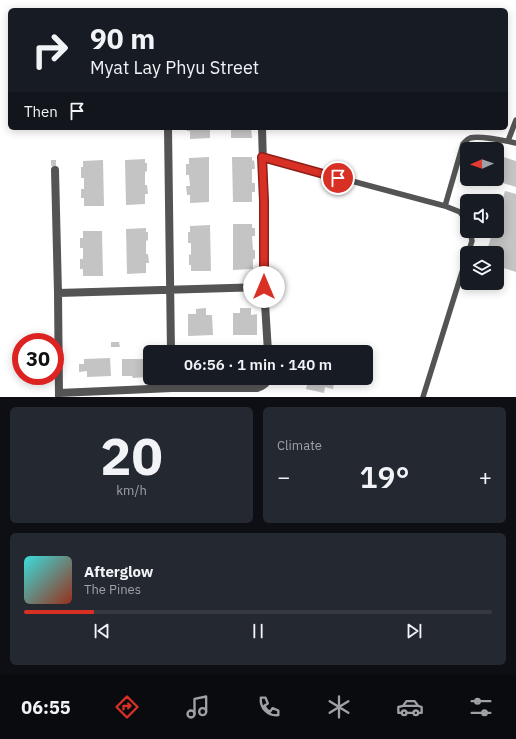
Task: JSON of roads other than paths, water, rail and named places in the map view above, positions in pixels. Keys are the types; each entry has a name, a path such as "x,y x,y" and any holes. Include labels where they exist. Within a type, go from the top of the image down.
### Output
{"street":[{"path":"168,130 171,345"},
{"path":"262,130 264,287 268,345"},
{"path":"55,170 59,395 172,388 257,388 264,385"},
{"path":"58,292 264,287"}],"lane":[{"path":"508,141 516,120"},
{"path":"445,206 463,144 469,138 477,137 508,141 516,144"},
{"path":"262,157 445,206 460,212"},
{"path":"423,397 460,278"}]}
